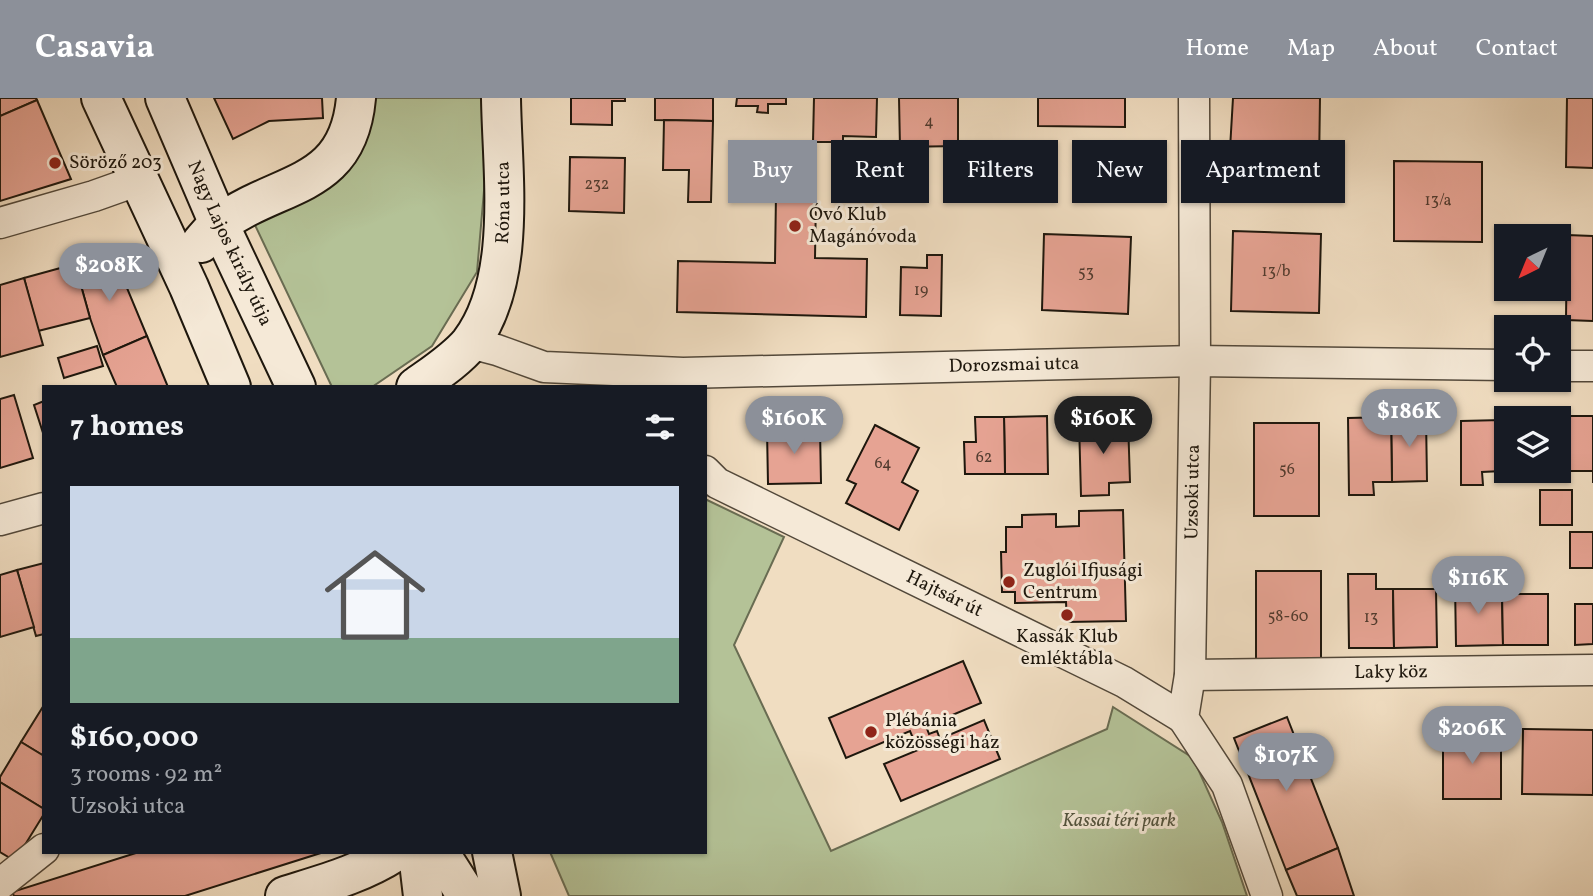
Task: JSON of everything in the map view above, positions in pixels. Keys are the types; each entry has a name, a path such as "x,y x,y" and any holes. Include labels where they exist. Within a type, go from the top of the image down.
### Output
{"street":[{"path":"101,98 189,287 230,385"},
{"name":"Nagy Lajos király útja","path":"165,98 202,186 220,210 227,213 295,385"},
{"path":"189,287 188,273 195,252 229,218 322,170 340,153 348,138 356,98"},
{"name":"Róna utca","path":"489,307 503,249 501,98"},
{"name":"Uzsoki utca","path":"1183,718 1189,676 1195,361 1194,98"},
{"path":"0,223 139,180"},
{"path":"418,385 470,343 489,307"},
{"path":"489,307 500,330 523,360"},
{"name":"Dorozsmai utca","path":"470,343 544,367 682,380 1195,361 1494,365"},
{"path":"1571,366 1593,366"},
{"name":"Hajtsár út","path":"707,473 716,483 1124,682 1183,718"},
{"path":"0,520 42,509"},
{"name":"Laky köz","path":"1189,676 1593,670"},
{"path":"1183,718 1227,785 1267,896"},
{"path":"0,884 42,851"},
{"path":"285,896 342,878 374,865 392,854"},
{"path":"421,854 423,896"},
{"path":"440,854 467,896"},
{"path":"464,854 490,896"},
{"path":"492,854 501,896"}],"green space":[{"path":"371,98 492,98 477,272 432,346 375,385 331,385 254,223"},
{"name":"Kassai téri park","path":"707,500 784,537 734,645 831,851 1107,729 1113,707 1193,758 1222,822 1247,896 569,896 551,854 707,854"}],"building":[{"path":"0,98 36,98 37,100 0,116"},
{"path":"214,98 322,98 323,118 269,121 233,139"},
{"path":"571,98 625,98 625,101 612,101 612,125 571,124"},
{"path":"655,98 713,98 713,121 655,120"},
{"path":"737,98 786,98 786,104 768,104 768,113 757,112 758,106 736,106"},
{"path":"814,98 877,98 876,137 843,136 843,140 831,142 813,140"},
{"path":"899,98 958,98 958,140 943,140 943,146 929,146 929,140 900,140"},
{"path":"1038,98 1125,98 1125,127 1038,126"},
{"path":"1233,98 1320,98 1319,140 1231,140"},
{"path":"1567,98 1593,98 1593,168 1566,167"},
{"path":"37,100 71,179 0,201 0,116"},
{"path":"664,120 713,121 711,202 688,202 689,170 663,170"},
{"path":"570,157 625,158 624,213 569,211"},
{"path":"1394,161 1482,162 1482,242 1394,241"},
{"name":"Óvó Klub Magánóvoda","path":"776,203 816,203 815,258 867,259 866,317 677,312 678,261 775,263"},
{"path":"1233,231 1321,234 1319,313 1231,311"},
{"path":"1044,234 1131,237 1128,314 1042,310"},
{"path":"1572,235 1593,236 1593,321 1571,320 1571,315 1566,315 1566,301 1572,301"},
{"path":"112,252 147,336 103,355 75,264"},
{"path":"927,255 942,255 941,316 900,315 901,267 927,268"},
{"path":"75,264 90,318 38,331 24,278"},
{"path":"24,278 43,345 0,357 0,285"},
{"path":"147,336 167,385 116,385 103,355"},
{"path":"97,346 103,366 64,378 58,358"},
{"path":"14,395 33,458 0,468 0,399"},
{"path":"42,402 42,430 34,405"},
{"path":"1047,416 1048,474 1005,474 1004,417"},
{"path":"1571,416 1593,416 1593,471 1571,471"},
{"path":"975,417 1004,417 1005,474 965,474 964,442 976,442"},
{"path":"1391,417 1426,417 1427,481 1392,482"},
{"path":"1391,417 1392,482 1373,482 1374,495 1349,495 1348,418"},
{"path":"1128,420 1130,482 1109,483 1109,495 1081,496 1079,422"},
{"path":"1494,420 1494,471 1482,472 1483,485 1461,485 1461,421"},
{"path":"1254,423 1319,423 1319,516 1254,516"},
{"path":"875,425 919,448 902,482 918,491 899,530 846,503 856,484 847,480"},
{"path":"820,429 821,483 768,484 767,430"},
{"path":"1540,490 1572,490 1572,525 1540,525"},
{"path":"1123,510 1126,621 1067,622 1066,602 1015,603 1015,592 1002,592 1001,552 1006,552 1006,527 1022,527 1022,515 1056,514 1056,527 1079,526 1079,511"},
{"path":"1570,532 1593,532 1593,568 1570,568"},
{"path":"42,564 42,634 36,636 17,570"},
{"path":"17,570 34,627 0,637 0,575"},
{"path":"1256,571 1321,571 1321,664 1256,664"},
{"path":"1348,574 1376,574 1376,589 1393,589 1394,648 1349,648"},
{"path":"1455,583 1488,583 1488,594 1502,594 1503,645 1456,646"},
{"path":"1393,589 1436,589 1437,647 1394,648"},
{"path":"1502,594 1548,594 1548,645 1503,645"},
{"path":"1575,604 1593,604 1593,644 1575,645"},
{"name":"Plébánia közösségi ház","path":"963,661 981,703 926,726 929,734 937,731 940,739 984,720 1000,759 901,801 884,764 918,750 910,731 846,758 829,718"},
{"path":"42,708 42,755 21,742"},
{"path":"1287,717 1338,848 1286,870 1234,738"},
{"path":"1523,729 1593,730 1593,795 1522,794"},
{"path":"1443,732 1501,732 1501,799 1443,799"},
{"path":"21,742 42,755 42,808 0,782 0,777"},
{"path":"0,782 42,808 42,817 15,861 0,852"},
{"path":"1338,848 1354,896 1297,896 1286,870"},
{"path":"133,854 318,854 185,896 14,896 12,892"}],"place":[{"name":"Söröző 203","path":"55,163"},
{"name":"Óvó Klub Magánóvoda","path":"795,226"},
{"name":"Zuglói Ifjusági Centrum","path":"1009,582"},
{"name":"Kassák Klub emléktábla","path":"1067,615"},
{"name":"Plébánia közösségi ház","path":"871,732"}]}
